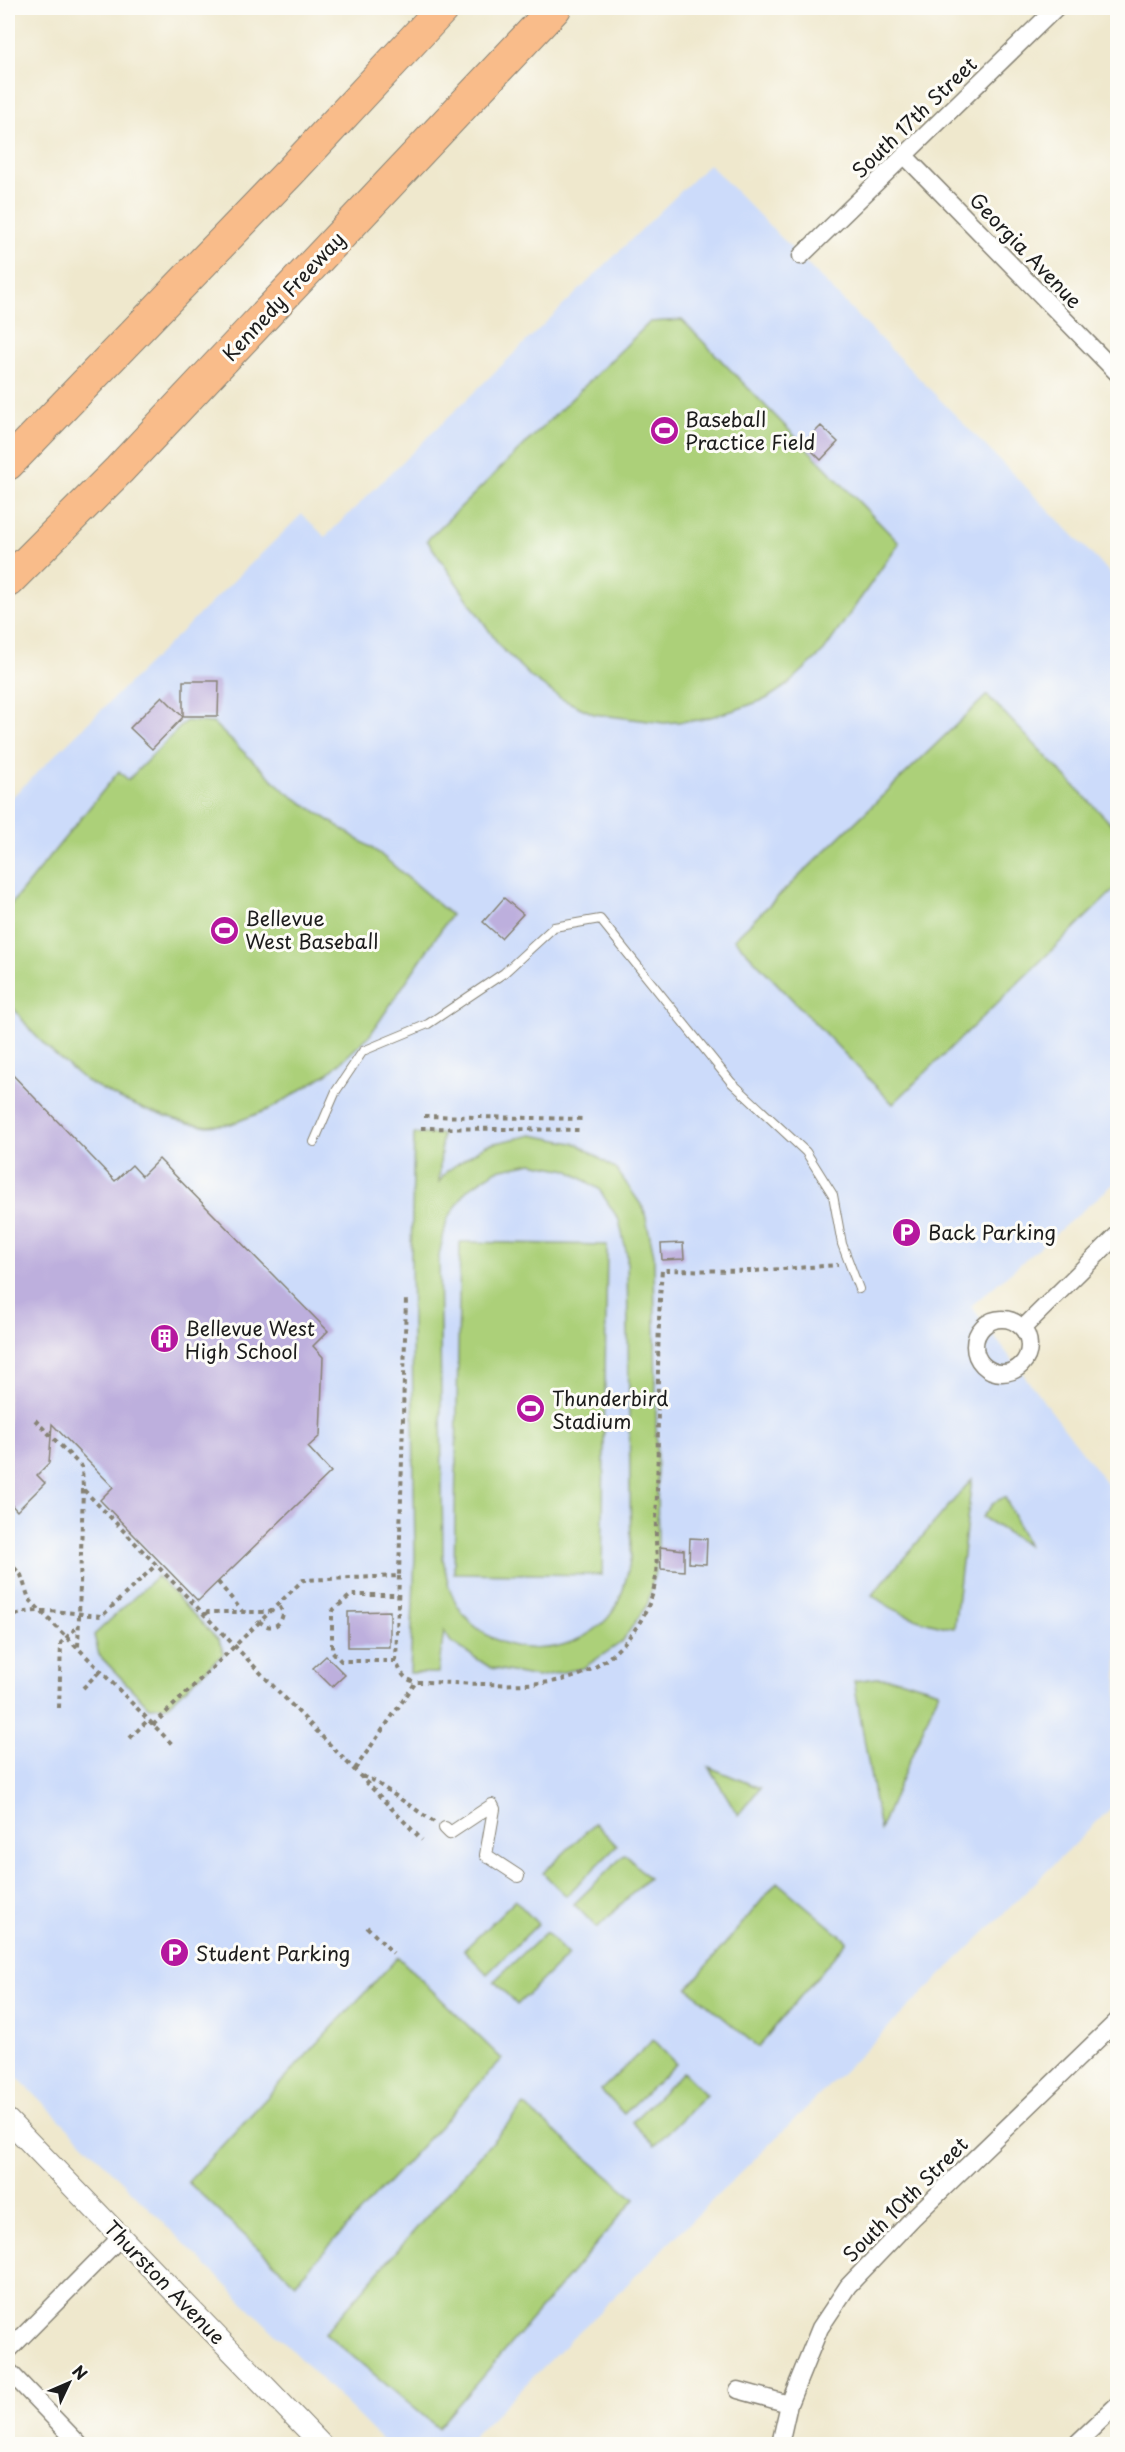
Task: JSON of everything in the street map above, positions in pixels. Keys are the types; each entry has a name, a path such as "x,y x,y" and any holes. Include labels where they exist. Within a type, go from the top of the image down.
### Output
{"highway":[{"path":"8,464 291,172 443,8"},
{"name":"Kennedy Freeway","path":"8,581 119,470 555,8"}],"street":[{"name":"South 17th Street","path":"801,256 1056,8"},
{"name":"Georgia Avenue","path":"904,156 1118,374"},
{"path":"1023,1328 1118,1234"},
{"path":"445,1828 450,1833 492,1805 494,1809 486,1855 518,1876"},
{"name":"South 10th Street","path":"780,2445 789,2404 820,2328 848,2286 914,2218 1118,2020"},
{"name":"Thurston Avenue","path":"8,2120 321,2445"},
{"path":"8,2351 121,2237"},
{"path":"8,2370 79,2445"},
{"path":"738,2390 789,2404"},
{"path":"1076,2445 1118,2404"}],"lane":[{"path":"314,1142 336,1091 363,1051 428,1024 504,973 554,927 600,919 731,1082 806,1152 833,1195 842,1244 859,1289"}],"path":[{"path":"424,1116 584,1119"},
{"path":"421,1128 583,1130"},
{"path":"406,1298 396,1661 407,1680 416,1682 537,1683 568,1679 593,1668 613,1653 632,1633 645,1614 655,1587 658,1464 657,1323 662,1270 754,1271 850,1264"},
{"path":"35,1420 82,1467 78,1648"},
{"path":"83,1489 422,1839"},
{"path":"8,1561 21,1575 29,1599 172,1744"},
{"path":"8,1620 12,1615 28,1611 102,1616 157,1564"},
{"path":"153,1725 303,1580 399,1576"},
{"path":"218,1582 243,1612"},
{"path":"396,1661 341,1661 332,1651 332,1611 351,1595 398,1595"},
{"path":"259,1621 272,1628 279,1624 284,1613 278,1603"},
{"path":"206,1614 208,1612 269,1612"},
{"path":"59,1708 61,1643 79,1625"},
{"path":"83,1688 100,1671"},
{"path":"355,1769 416,1682"},
{"path":"130,1738 148,1720"},
{"path":"362,1776 374,1781 445,1828"},
{"path":"367,1927 393,1953"}],"shaded area":[{"name":"Bellevue West High School","path":"709,164 1117,580 1117,1181 971,1306 1117,1497 1117,1802 465,2444 386,2444 8,2068 8,801 302,514 325,537"}],"green space":[{"name":"Baseball Practice Field","path":"682,320 899,543 824,651 786,686 766,699 700,720 664,723 594,714 562,699 532,678 501,648 427,540 650,322"},
{"path":"987,695 1117,830 1117,887 893,1104 734,939"},
{"name":"Bellevue West Baseball","path":"186,721 213,723 286,792 379,853 451,915 370,1035 330,1072 272,1108 231,1124 208,1126 188,1123 146,1110 86,1081 32,1032 8,1001 8,908 119,771 128,780"},
{"path":"414,1134 442,1134 439,1182 447,1171 486,1145 532,1135 578,1144 617,1170 644,1209 654,1255 658,1557 648,1603 622,1642 583,1668 537,1677 491,1668 451,1642 444,1631 438,1673 410,1673 415,1556 411,1255","holes":["532,1163 568,1170 599,1189 619,1220 627,1255 631,1556 619,1601 603,1623 584,1636 563,1645 542,1648 520,1647 499,1641 480,1631 464,1615 452,1595 443,1559 439,1255 447,1220 467,1190 497,1170"]},
{"name":"Thunderbird Stadium","path":"460,1242 607,1245 602,1575 454,1573"},
{"path":"972,1479 954,1628 911,1617 872,1595"},
{"path":"1005,1497 1027,1545 982,1517 994,1502"},
{"path":"157,1576 219,1641 224,1653 167,1706 149,1707 99,1655 94,1635"},
{"path":"877,1678 899,1679 939,1691 880,1830 854,1681"},
{"path":"709,1767 760,1788 738,1815"},
{"path":"595,1823 617,1846 566,1896 543,1873"},
{"path":"625,1854 648,1878 597,1928 574,1904"},
{"path":"777,1882 847,1941 758,2047 688,1988"},
{"path":"515,1900 538,1924 487,1974 464,1950"},
{"path":"546,1932 568,1955 517,2005 494,1981"},
{"path":"398,1957 502,2059 295,2283 188,2182"},
{"path":"653,2040 676,2064 624,2114 601,2090"},
{"path":"683,2072 706,2095 655,2145 632,2122"},
{"path":"524,2105 635,2199 438,2428 325,2333"}],"building":[{"path":"821,426 838,442 821,460 804,443"},
{"path":"183,681 219,681 218,716 183,716"},
{"path":"162,696 183,717 152,749 130,728"},
{"path":"504,898 523,914 501,938 483,922"},
{"name":"Bellevue West High School","path":"8,1070 115,1181 132,1165 142,1176 159,1159 328,1331 313,1346 323,1357 320,1436 308,1447 331,1472 198,1601 100,1500 113,1487 52,1424 49,1463 37,1475 45,1483 17,1511 8,1501"},
{"path":"683,1243 684,1259 662,1260 661,1244"},
{"path":"690,1538 707,1539 706,1564 689,1563"},
{"path":"660,1547 684,1550 684,1571 661,1569"},
{"path":"390,1611 390,1647 348,1647 348,1612"},
{"path":"326,1656 345,1675 332,1687 313,1668"}],"place":[{"name":"Baseball Practice Field","path":"664,431"},
{"name":"Bellevue West Baseball","path":"224,930"},
{"name":"Back Parking","path":"907,1232"},
{"name":"Bellevue West High School","path":"164,1339"},
{"name":"Thunderbird Stadium","path":"531,1409"},
{"name":"Student Parking","path":"175,1953"}]}
